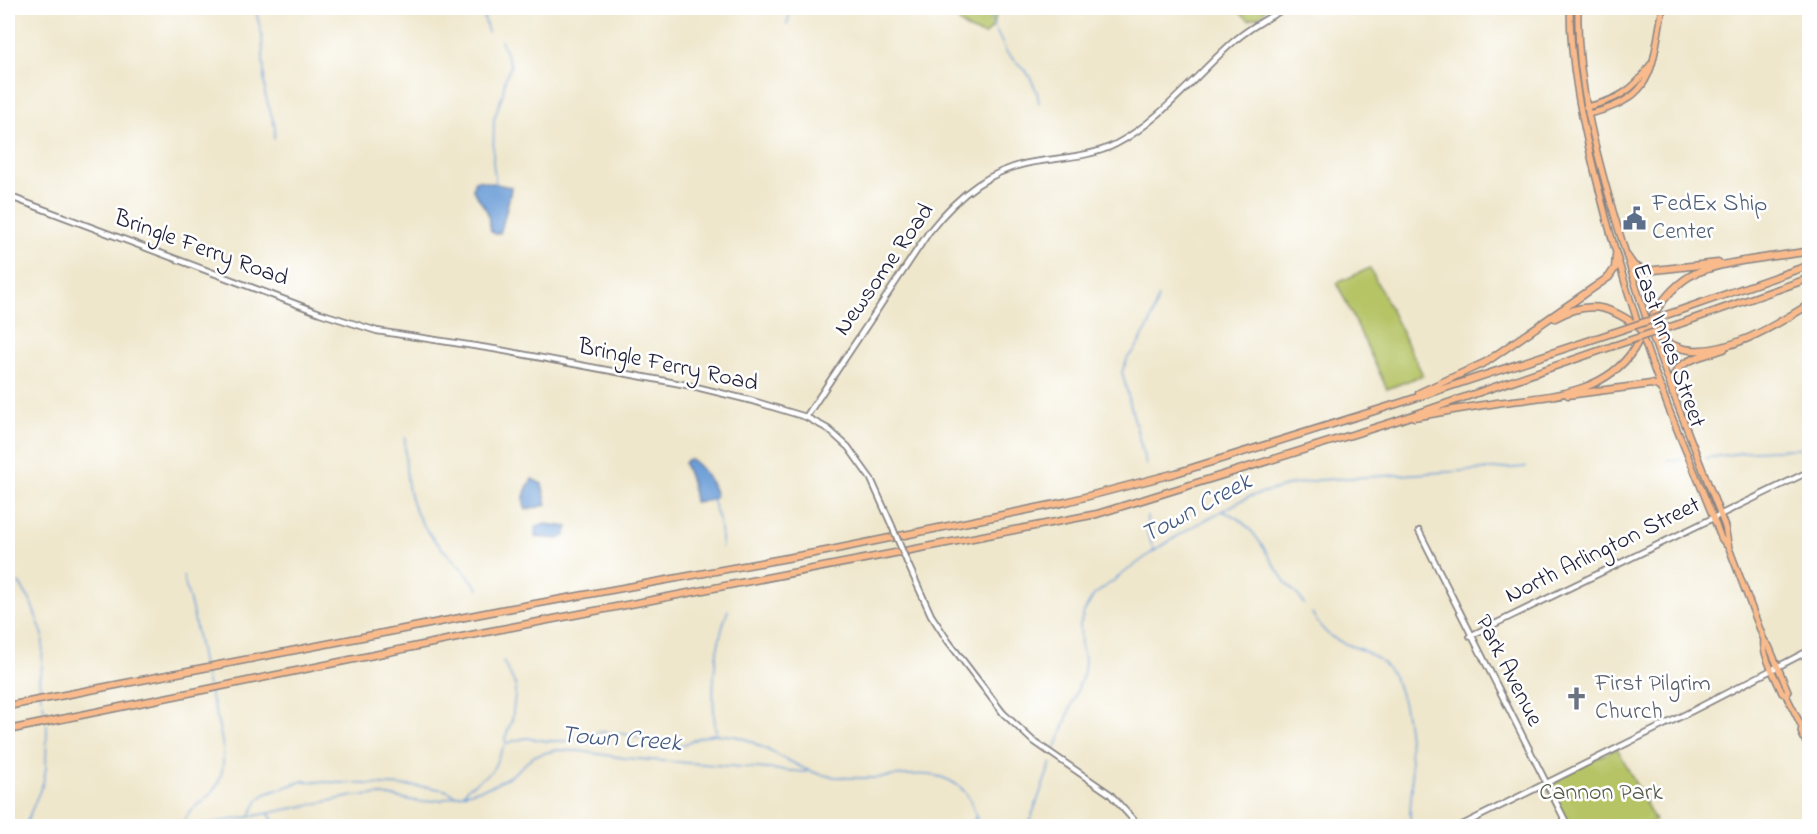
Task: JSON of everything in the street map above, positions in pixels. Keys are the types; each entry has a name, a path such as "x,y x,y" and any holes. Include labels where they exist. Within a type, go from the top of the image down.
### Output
{"highway":[{"path":"1531,399 1581,389 1601,381 1623,363 1669,293 1692,275 1716,267 1809,251"},
{"path":"1402,402 1478,366 1610,277 1615,268 1616,255"},
{"path":"1627,256 1634,266 1646,271 1766,258"},
{"path":"8,706 1046,507 1176,473 1402,402 1678,311 1809,265"},
{"path":"8,730 522,625 1097,514 1393,422 1809,278"},
{"path":"1673,394 1673,377 1680,366 1731,347 1766,330 1809,304"},
{"path":"1516,341 1563,314 1583,307 1611,310 1675,346 1699,350 1727,345 1766,330"},
{"path":"1393,422 1460,409 1651,384 1657,385 1662,390"}],"main road":[{"name":"East Innes Street","path":"1570,8 1572,63 1581,112 1616,255 1720,514 1729,548 1764,640 1769,646 1782,693 1786,695 1809,736"},
{"name":"East Innes Street","path":"1578,8 1580,62 1588,114 1645,330 1662,390 1722,538 1729,548"},
{"path":"1652,63 1628,92 1611,100 1583,108 1581,112 1588,114 1613,108 1629,100 1647,80 1652,63 1663,8"},
{"name":"East Innes Street","path":"1802,727 1801,732 1809,751"}],"street":[{"name":"Newsome Road","path":"806,417 929,232 961,198 988,177 1007,168 1024,163 1089,154 1121,141 1171,101 1234,40 1286,8"},
{"path":"1564,8 1570,17"},
{"name":"Bringle Ferry Road","path":"8,196 320,314 377,331 494,349 692,386 806,417 828,429 848,447 871,479 931,615 948,641 1004,713 1032,740 1110,794 1139,826"},
{"name":"North Arlington Street","path":"1470,636 1809,471"},
{"name":"Park Avenue","path":"1419,531 1470,636 1568,826"},
{"path":"1460,826 1809,650"}],"green space":[{"path":"954,8 996,8 991,30 984,35 964,26 957,19"},
{"path":"1234,8 1265,8 1265,11 1262,15 1249,20"},
{"path":"1370,268 1423,375 1387,389 1337,283"},
{"name":"Cannon Park","path":"1617,748 1655,821 1644,826 1568,826 1545,784"}],"water":[{"path":"477,180 511,187 500,233 495,234 491,231 487,211 473,190 474,182"},
{"path":"691,459 703,471 712,486 716,496 712,500 694,502 692,484 684,463"},
{"path":"532,479 542,484 547,505 526,510 525,494"},
{"path":"545,524 568,527 565,536 558,539 535,537 536,527"}],"waterway":[{"path":"255,8 262,35 265,94 275,127 274,139"},
{"path":"787,25 791,8"},
{"path":"985,8 1007,53 1031,79 1039,103"},
{"path":"483,14 488,32"},
{"path":"496,185 493,162 494,119 511,66 501,41"},
{"path":"1146,465 1122,372 1128,357 1135,350 1150,324 1158,297"},
{"path":"405,438 407,482 414,508 428,532 479,590"},
{"name":"Town Creek","path":"1706,458 1755,451 1810,448"},
{"name":"Town Creek","path":"1668,460 1682,460"},
{"name":"Town Creek","path":"1055,750 1084,672 1085,660 1081,645 1080,625 1084,612 1094,595 1151,553 1190,528 1248,497 1290,485 1319,480 1526,467"},
{"path":"712,499 719,520 722,547"},
{"path":"1222,511 1234,516 1252,531 1286,583 1304,604"},
{"path":"1147,516 1147,534 1154,550"},
{"path":"183,576 203,666"},
{"path":"19,583 30,600 43,635 42,667 39,678 41,698"},
{"path":"716,733 713,702 714,671 719,640 728,610"},
{"path":"1312,613 1326,633 1378,659 1396,682 1402,697 1408,730 1412,776 1411,826"},
{"path":"503,661 516,686 512,720 505,738 506,743"},
{"path":"204,670 208,686"},
{"path":"182,825 191,811 218,784 222,772 220,729 209,690"},
{"path":"43,703 46,719"},
{"path":"25,826 43,783 46,768 47,724"},
{"path":"463,794 492,771 504,746 510,742 526,738 567,741 600,732 638,737 665,747 680,746 713,734 735,736 748,740 807,770"},
{"name":"Town Creek","path":"176,826 207,824 249,817 354,796 383,795 421,802 441,800 492,786 512,775 534,756 556,750 580,751 624,758 806,772 808,770 840,777 933,775 945,778 965,792 972,804 979,826"},
{"name":"Town Creek","path":"1028,826 1051,763"},
{"path":"249,817 259,799 265,794 303,781 428,787 445,790 455,795"},
{"path":"269,814 276,826"},
{"path":"970,826 975,818"}],"place":[{"name":"FedEx Ship Center","path":"1634,218"},
{"name":"First Pilgrim Church","path":"1577,698"}]}
